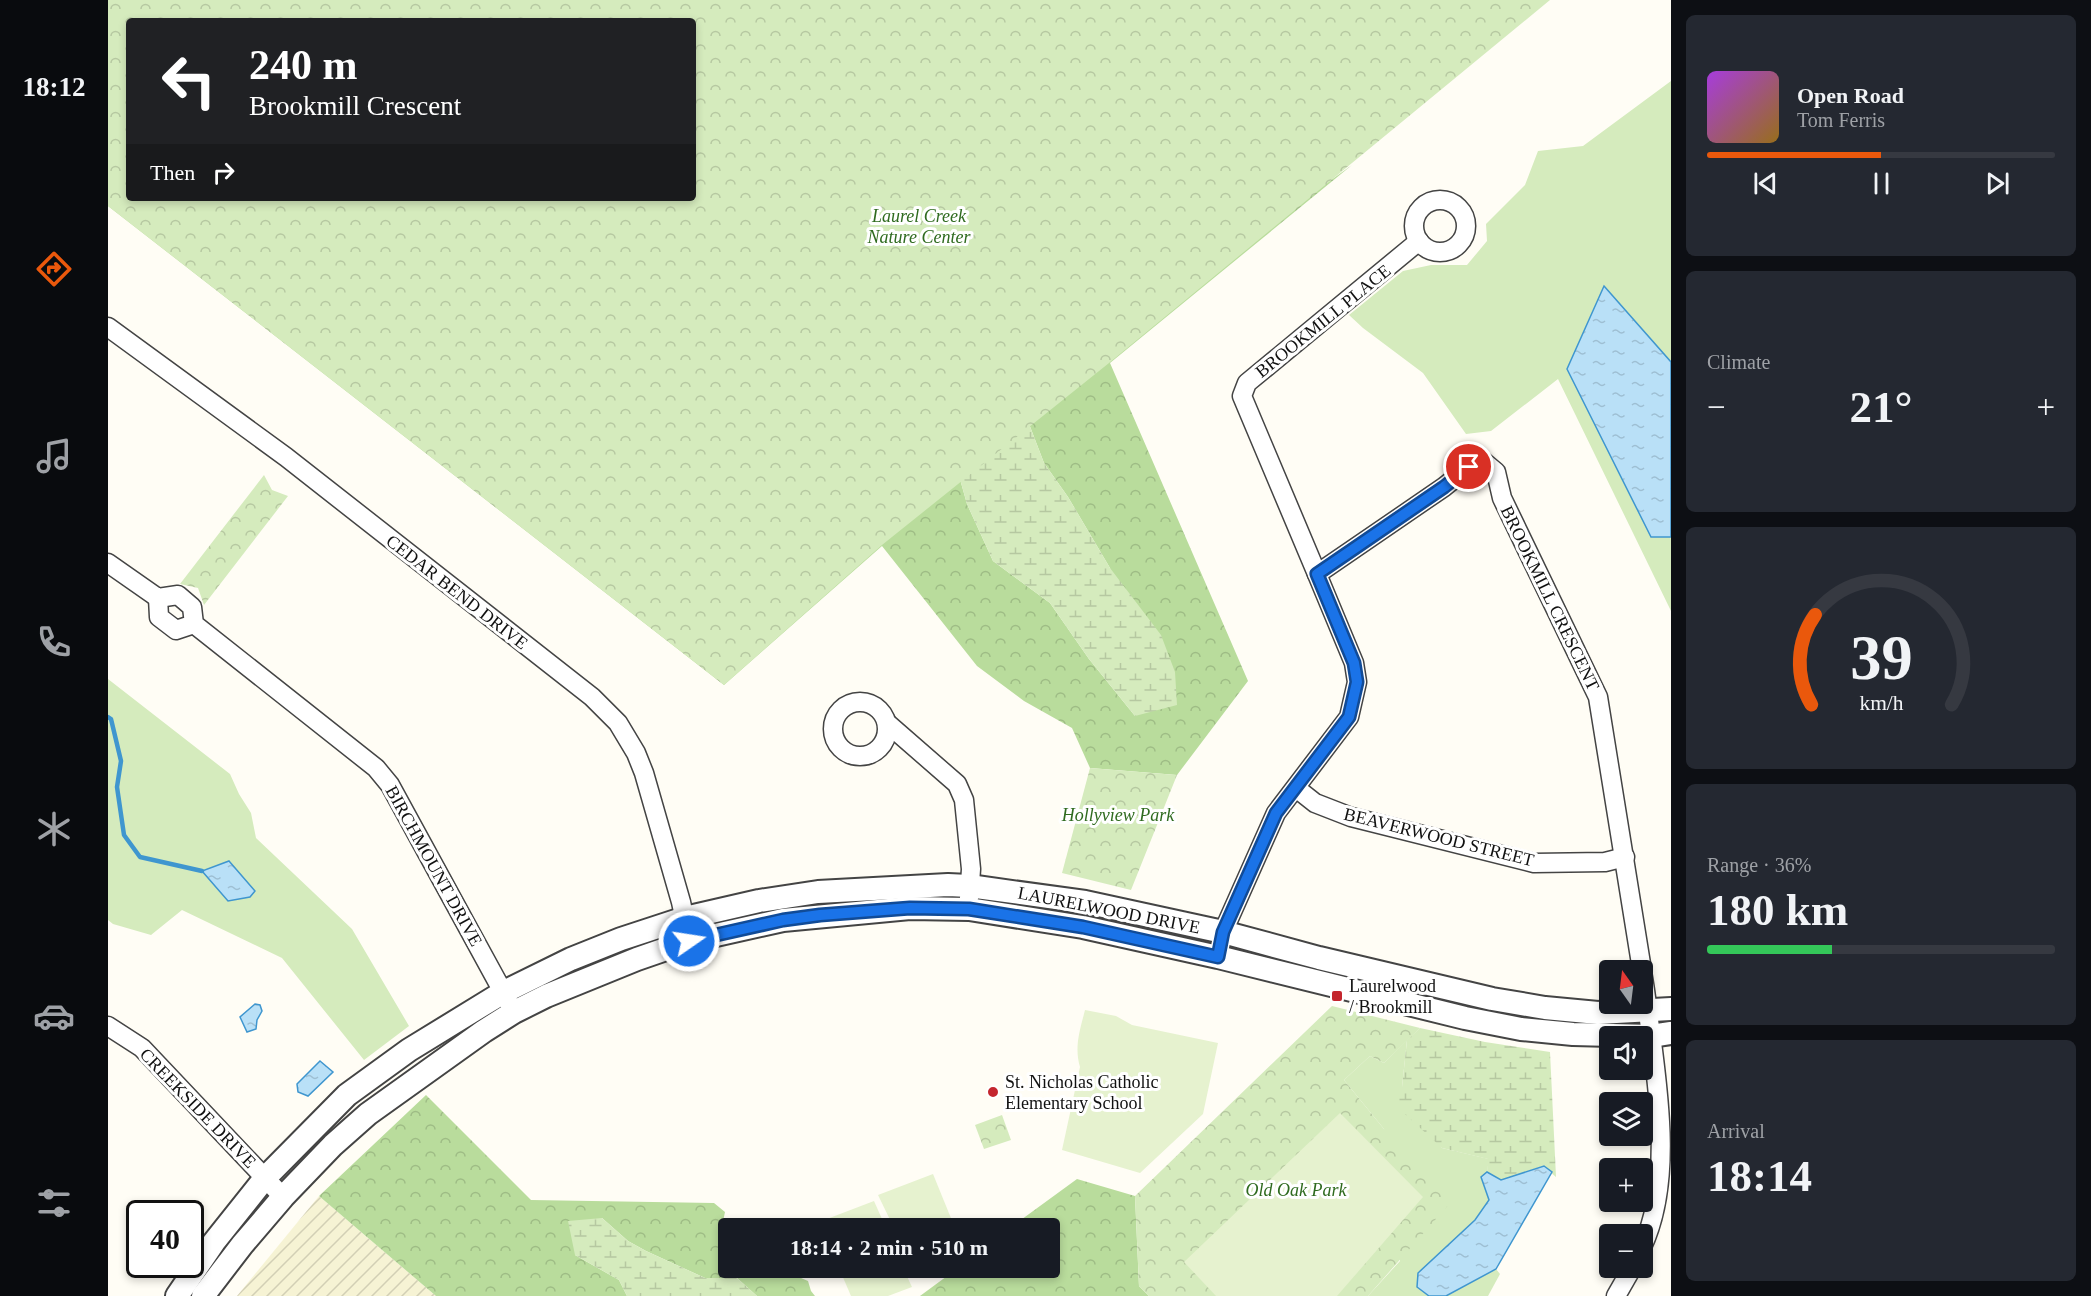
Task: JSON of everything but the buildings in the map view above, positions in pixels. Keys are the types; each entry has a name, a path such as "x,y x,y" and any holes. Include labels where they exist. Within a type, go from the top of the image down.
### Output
{"street":[{"name":"BROOKMILL PLACE","path":"1317,574 1242,396 1247,383 1419,242"},
{"name":"CEDAR BEND DRIVE","path":"108,327 286,457 592,697 607,712 628,737 644,773 685,918 689,941"},
{"name":"BROOKMILL CRESCENT","path":"1317,574 1444,487 1469,467 1484,462 1496,472 1502,498 1598,697 1640,960"},
{"name":"BIRCHMOUNT DRIVE","path":"108,563 158,598 178,595 192,607 194,624 376,768 390,785 514,1012"},
{"path":"1218,957 1223,932 1276,813 1349,717 1357,682 1354,663 1317,574"},
{"path":"158,598 159,617 176,630 194,624"},
{"path":"887,723 957,784 964,800 971,869 969,898"},
{"name":"BEAVERWOOD STREET","path":"1296,788 1315,803 1351,817 1534,863 1605,862 1625,857"},
{"name":"LAURELWOOD DRIVE","path":"177,1296 214,1242 265,1178 347,1095 409,1050 502,993 581,955 685,918 759,901 818,892 948,885 969,898 1465,1018 1521,1029 1573,1034 1661,1034"},
{"name":"LAURELWOOD DRIVE","path":"203,1296 283,1197 333,1145 368,1114 427,1070 514,1012 582,980 689,941 783,920 910,908 969,898 1085,902 1223,932 1319,958 1492,999 1545,1008 1599,1013"},
{"name":"LAURELWOOD DRIVE","path":"1653,1011 1671,1009"},
{"name":"BROOKMILL CRESCENT","path":"1650,1014 1661,1034 1662,1180 1652,1224"},
{"name":"CREEKSIDE DRIVE","path":"108,1026 142,1048 283,1197"},
{"path":"1619,1295 1627,1278"}],"shaded area":[{"path":"319,1196 436,1296 237,1296"}],"green space":[{"name":"Laurel Creek Nature Center","path":"108,0 1550,0 1109,363 882,545 724,685 108,206"},
{"path":"696,24 1021,403 1044,463 1068,497 1110,568 1161,635 1175,672 1177,705 1135,716 1089,659 1050,603 993,561 967,504 949,440"},
{"path":"1671,81 1671,362 1604,287 1651,537 1671,537 1671,611 1558,379 1491,431 1466,434 1423,373 1349,315 1403,271 1431,265 1467,265 1487,241 1486,224 1525,185 1538,151 1583,146"},
{"path":"108,86 126,182 126,201 696,201 949,440 967,504 993,561 1050,603 1089,659 1135,716 1110,568 1068,497 1044,463 1021,403 1352,165 1110,363 1248,681 1177,775 1090,768 1072,728 1024,701 977,666 882,546 724,685 108,206"},
{"path":"264,475 272,490 288,496 204,605 198,588 180,584"},
{"path":"108,679 230,774 251,813 256,838 352,929 409,1026 364,1060 282,958 182,910 151,935 113,924 108,920"},
{"name":"Hollyview Park","path":"1090,768 1177,775 1131,890 1062,873"},
{"name":"Old Oak Park","path":"1332,1006 1420,1028 1384,1063 1370,1056 1344,1080 1450,1203 1368,1296 1149,1296 1139,1286 1135,1196"},
{"path":"1085,1010 1116,1016 1132,1025 1218,1043 1203,1114 1140,1173 1062,1150 1080,1067 1078,1045"},
{"path":"1420,1028 1485,1042 1550,1052 1556,1177 1543,1166 1501,1180 1487,1172 1488,1159 1442,1148 1395,1105 1402,1087 1407,1040"},
{"path":"1407,1040 1402,1087 1442,1148 1489,1159 1487,1172 1481,1177 1489,1200 1475,1220 1417,1287 1429,1296 1368,1296 1400,1261 1384,1129 1344,1080 1370,1056 1384,1063"},
{"path":"426,1095 531,1200 714,1203 725,1212 724,1218 718,1218 718,1278 705,1278 646,1251 628,1241 602,1218 575,1255 619,1280 627,1296 436,1296 319,1196"},
{"path":"1340,1113 1423,1197 1337,1296 1216,1296 1184,1262"},
{"path":"1002,1115 1011,1140 984,1149 975,1125"},
{"path":"933,1174 951,1218 889,1218 878,1195"},
{"path":"1077,1179 1135,1196 1139,1286 1149,1296 920,1296 944,1278 1060,1278 1060,1218 1024,1218"},
{"path":"874,1201 882,1218 829,1218"},
{"path":"602,1218 628,1241 646,1251 705,1278 737,1278 757,1296 627,1296 619,1280 575,1255 568,1221"},
{"path":"1496,1269 1500,1274 1488,1296 1446,1296"},
{"path":"737,1278 801,1278 808,1281 815,1296 757,1296"},
{"path":"843,1278 908,1278 912,1287 888,1296 851,1296"}],"water":[{"path":"1604,286 1671,362 1671,537 1651,537 1567,369"},
{"path":"229,861 255,891 250,897 228,901 202,871"},
{"path":"255,1004 260,1005 262,1011 257,1020 256,1029 247,1032 240,1017"},
{"path":"320,1061 333,1072 308,1096 298,1092 297,1084"},
{"path":"1544,1166 1552,1172 1496,1269 1446,1296 1429,1296 1417,1287 1418,1273 1475,1220 1489,1200 1481,1177 1487,1172 1501,1180"}],"waterway":[{"path":"108,717 111,719 121,761 117,787 124,835 140,857 202,871"}],"place":[{"name":"Laurelwood / Brookmill","path":"1337,996"},
{"name":"St. Nicholas Catholic Elementary School","path":"993,1092"}],"route":[{"path":"689,941 783,920 820,915 910,908 969,909 1083,927 1218,957 1223,932 1276,813 1349,717 1357,682 1354,663 1317,574 1444,487 1469,467"}]}
